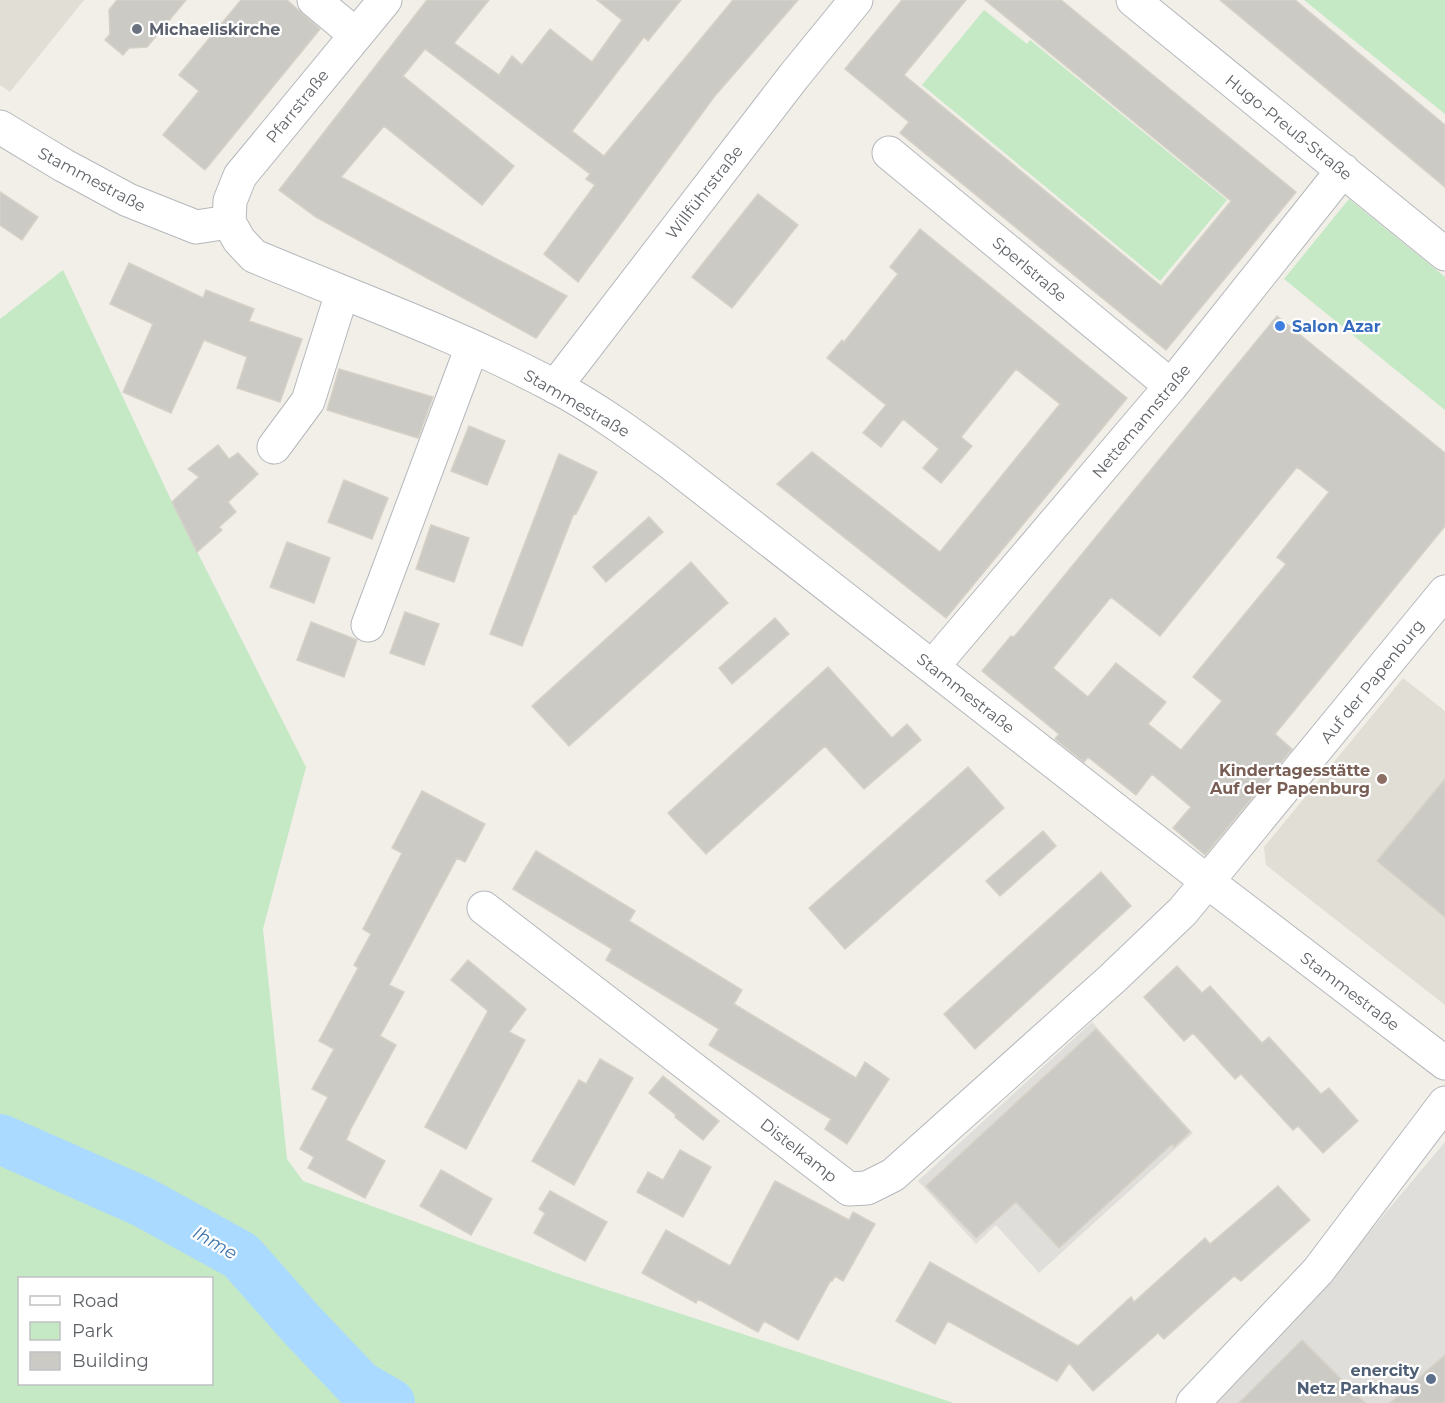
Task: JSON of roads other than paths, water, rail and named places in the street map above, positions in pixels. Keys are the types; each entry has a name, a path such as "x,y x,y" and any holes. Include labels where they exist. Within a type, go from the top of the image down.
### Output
{"street":[{"path":"314,0 356,35"},
{"name":"Pfarrstraße","path":"229,222 230,201 240,176 385,0"},
{"name":"Willführstraße","path":"555,387 794,76 856,0"},
{"name":"Hugo-Preuß-Straße","path":"1134,0 1445,254"},
{"name":"Stammestraße","path":"0,126 63,165 128,200 196,227 229,222 239,240 254,256 472,347 555,387 615,422 1445,1063"},
{"name":"Sperlstraße","path":"890,153 1171,386"},
{"name":"Nettemannstraße","path":"933,666 1171,386 1343,170"},
{"path":"274,447 308,401 342,293"},
{"path":"368,625 472,347"},
{"name":"Auf der Papenburg","path":"1208,882 1445,592"},
{"name":"Distelkamp","path":"484,908 849,1189 858,1190 879,1184 893,1175 1113,978 1183,911 1208,882"},
{"path":"1193,1403 1318,1271 1445,1103"}],"waterway":[{"name":"Ihme","path":"0,1139 143,1202 241,1256 359,1385 390,1403"}],"place":[{"name":"Michaeliskirche","path":"137,29"},
{"name":"Salon Azar","path":"1280,326"},
{"name":"Kindertagesstätte Auf der Papenburg","path":"1382,779"},
{"name":"enercity Netz Parkhaus","path":"1431,1379"}]}
